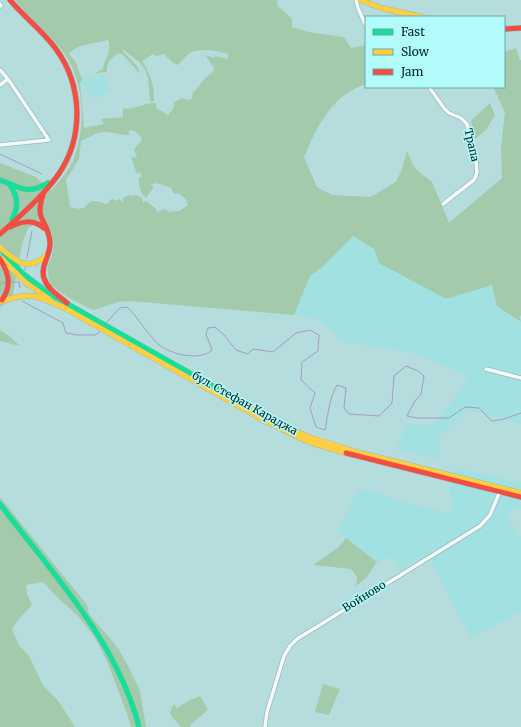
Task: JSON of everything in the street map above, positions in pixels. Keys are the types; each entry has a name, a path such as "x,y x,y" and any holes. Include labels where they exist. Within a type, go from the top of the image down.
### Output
{"main road":[{"path":"2,233 57,177 64,166 70,151 77,126 76,100 72,80 66,63 57,50 10,0"},
{"path":"360,0 383,8 418,16"},
{"path":"505,29 521,28"},
{"path":"0,180 22,190 33,190 41,188 57,177"},
{"path":"2,233 15,214 18,206 17,197 10,185"},
{"path":"48,187 41,201 39,210 40,217 50,241 49,252 43,270 44,280 66,305"},
{"path":"2,233 22,222 33,221 38,223 46,231"},
{"path":"0,247 14,260 25,264 40,262 49,252"},
{"name":"бул. Стефан Караджа","path":"0,247 17,268 48,293 66,305"},
{"path":"0,258 8,272 10,282 6,295 0,302"},
{"name":"бул. Стефан Караджа","path":"0,258 31,286 268,417 311,438 356,452 500,490 521,497"},
{"path":"0,302 20,294 30,294 66,305"},
{"name":"бул. Стефан Караджа","path":"500,490 521,493"},
{"path":"0,504 62,585 105,645 130,698 139,727"}],"street":[{"path":"356,0 365,24"},
{"path":"0,70 49,140 0,145"},
{"path":"0,85 8,80"},
{"name":"Трапа","path":"430,88 444,108 462,118 467,124 476,160 477,173 474,180 443,204"},
{"path":"486,369 521,378"},
{"name":"Войново","path":"265,727 267,712 284,656 290,646 297,639 480,526 490,515 500,490"}],"shaded area":[{"path":"103,75 111,90 95,99 80,83 82,79"},
{"path":"353,236 374,249 379,263 492,285 497,306 521,322 521,424 467,410 441,434 438,459 395,449 408,425 434,424 446,410 469,377 415,353 343,342 318,319 294,315 310,276 322,267 338,245"},
{"path":"455,468 521,483 521,509 514,507 507,517 521,538 521,611 471,638 428,554 401,571 391,557 377,562 338,531 358,491 369,490 398,500 454,515 449,487"}],"green space":[{"path":"15,0 277,0 278,6 292,19 292,27 308,32 344,37 351,48 365,45 365,84 354,89 344,96 327,113 304,157 317,187 332,195 370,197 396,182 402,169 407,151 413,165 419,172 432,182 449,223 502,178 501,146 505,112 494,89 505,88 505,52 516,48 521,60 521,322 497,306 492,285 446,299 379,263 374,249 353,236 322,267 310,276 294,315 130,301 118,302 94,310 63,294 50,282 48,278 48,268 54,245 51,232 44,220 28,228 22,244 12,300 0,307 0,163 36,177 51,190 71,165 80,135 81,106 77,79 65,54","holes":["108,40 109,52 103,69 96,73 107,72 107,66 110,61 119,53 124,56 140,74 135,64 122,49 124,50 145,69 148,78 150,101 152,102 154,101 153,85 148,70 142,61 153,54 156,56 164,54 177,65 193,52 203,50 228,54 228,59 215,56 214,58 205,55 214,68 213,72 205,78 195,91 193,91 192,98 188,100 182,98 174,102 173,108 169,113 170,115 156,108 156,103 152,103 127,109 123,108 123,117 101,119 104,124 84,128 80,83 82,79 75,61 68,53 80,46","131,130 135,131 142,140 134,149 137,158 131,157 137,174 140,172 142,178 139,177 140,188 146,198 154,187 151,185 157,183 171,188 174,194 178,193 186,199 188,205 179,211 168,212 166,209 158,211 160,212 158,213 155,208 146,201 143,203 142,198 137,195 129,195 123,198 123,203 119,199 116,201 113,199 107,204 94,201 81,209 70,207 66,180 79,159 81,141 101,132 130,135 128,132"]},
{"path":"490,103 495,115 486,130 475,139 471,121"},
{"path":"0,330 8,335 20,346 0,341"},
{"path":"0,497 87,605 89,614 118,648 140,691 146,727 131,727 107,661 95,638 79,617 43,582 26,585 27,594 32,605 17,621 12,629 19,645 29,656 43,685 59,702 75,727 0,727"},
{"path":"346,538 377,562 366,578 356,586 357,577 351,569 313,565 339,547"},
{"path":"323,684 340,689 329,715 315,712"},
{"path":"200,696 208,710 190,725 191,727 181,727 172,717 170,712 174,704 177,708"}],"waterway":[{"path":"0,154 42,174"},
{"path":"27,258 32,231"},
{"path":"0,284 6,282"},
{"path":"12,282 19,282 20,288"},
{"path":"22,301 63,323 66,333 96,335 100,331"},
{"path":"107,322 120,308 127,307 160,346 174,353 191,356 206,354 212,350 206,334 208,328 215,327 224,335 236,350 248,354 253,349 273,352 296,333 310,330 319,335 318,351 302,362 301,380 315,393 310,408 316,427 325,430 330,401 337,385 346,388 344,408 349,414 379,416 392,403 394,376 406,366 418,371 424,376 421,394 415,401 407,416 417,418 449,418 465,407 479,408 492,421 504,419 521,413"}],"traffic: fast":[{"path":"0,180 29,190 48,183"},
{"path":"10,185 17,202 16,210 12,219"},
{"path":"4,253 22,273 48,293 248,406"},
{"path":"0,504 61,582 99,637 129,696 139,727"}],"traffic: slow":[{"path":"360,0 381,8 417,16"},
{"path":"0,247 11,257 27,264 39,261 46,256"},
{"path":"2,259 25,282 49,299"},
{"path":"0,302 18,296 33,296 40,297 64,308"},
{"path":"61,306 265,421 309,442 346,453"},
{"path":"248,406 284,426 311,438 356,452 521,493"}],"traffic: jam":[{"path":"0,234 38,199 58,175 72,145 76,129 77,112 75,95 65,64 51,42 10,0"},
{"path":"505,29 521,28"},
{"path":"44,192 40,209 42,219 49,234 50,247 44,265 43,274 50,289 67,303"},
{"path":"10,227 23,222 32,222 44,228"},
{"path":"0,259 6,269 8,280 7,290 2,300"},
{"path":"346,453 521,497"}]}
